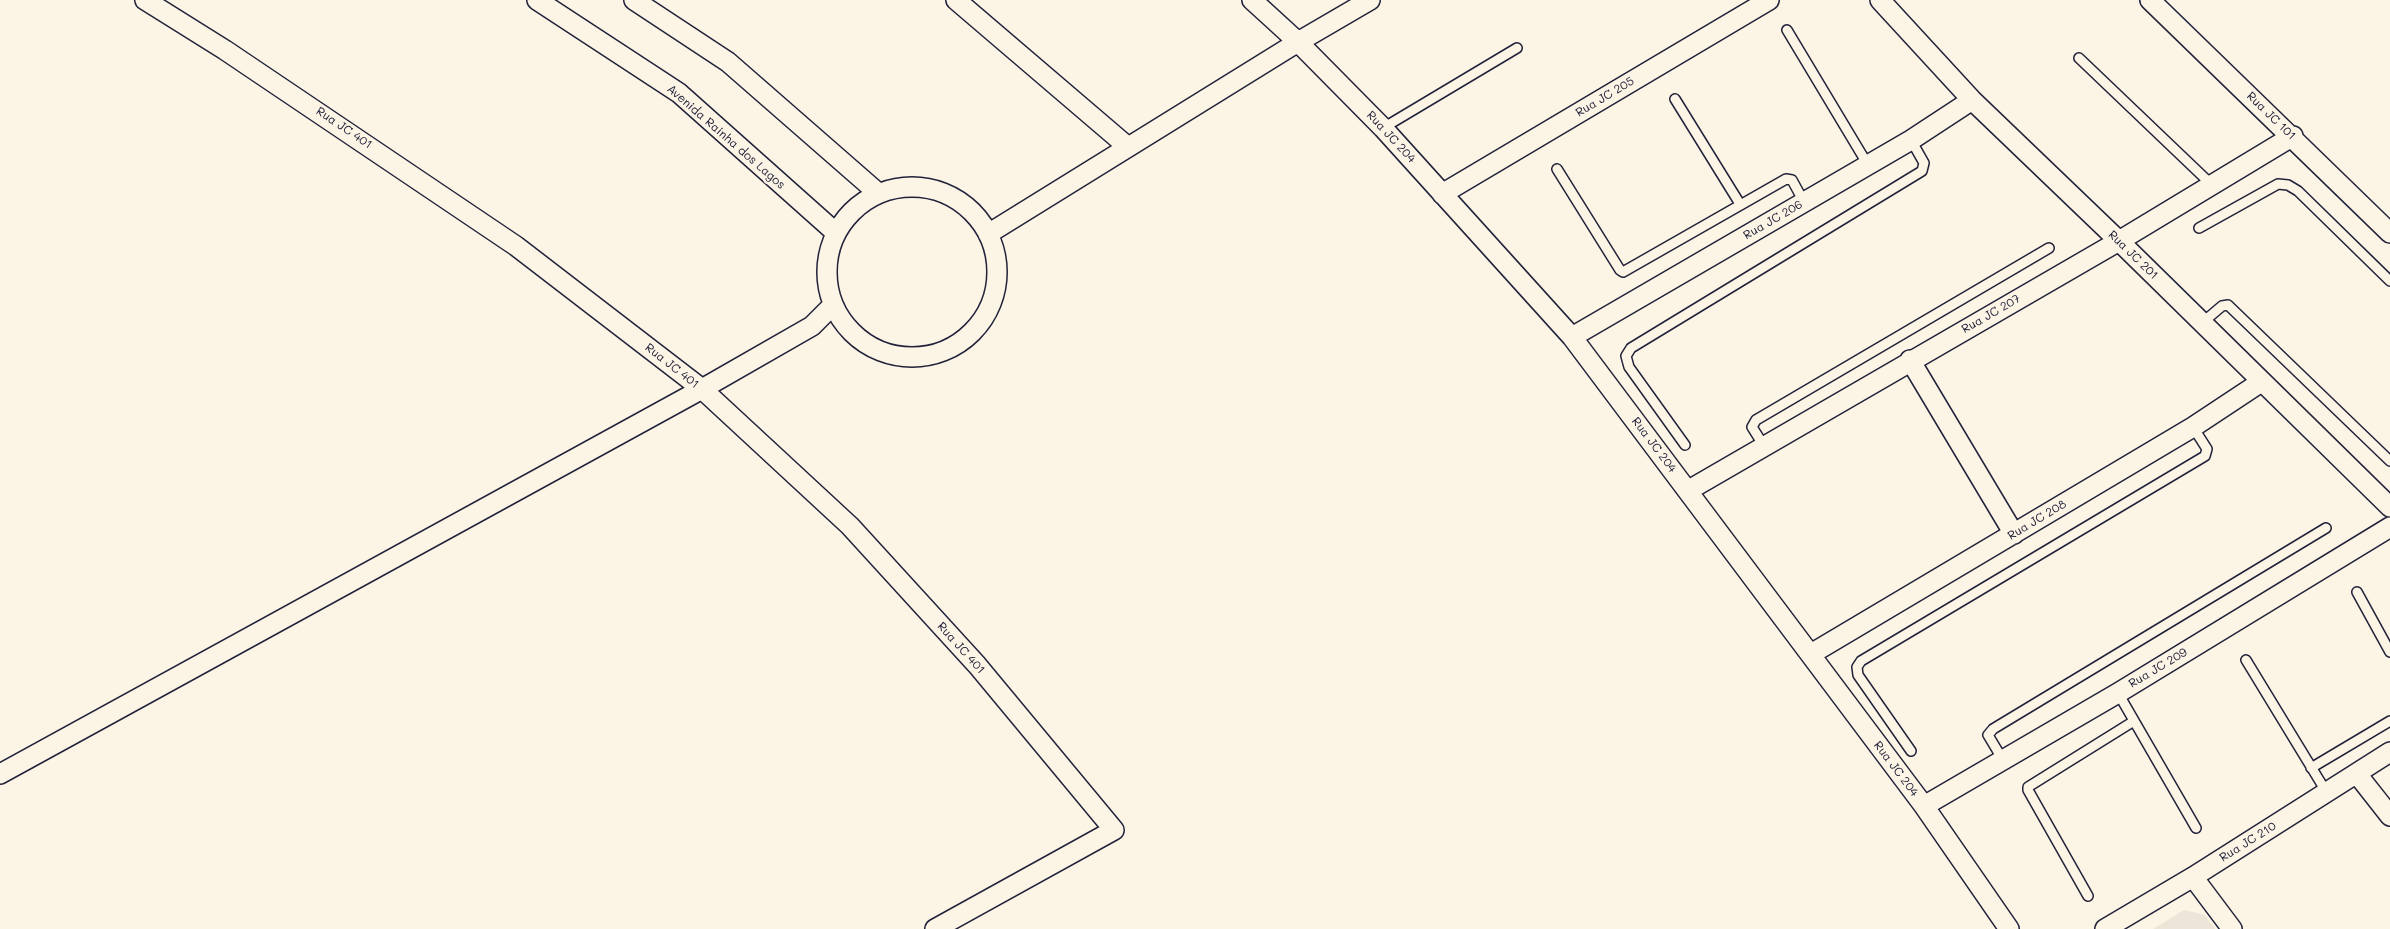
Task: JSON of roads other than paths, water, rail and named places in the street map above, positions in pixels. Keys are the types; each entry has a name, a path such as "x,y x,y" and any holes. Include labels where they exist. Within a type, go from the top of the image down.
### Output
{"street":[{"name":"Rua JC 401","path":"145,0 289,92 516,246 702,389 850,526 977,665 1114,830 935,929"},
{"name":"Avenida Rainha dos Lagos","path":"536,0 679,94 835,232"},
{"path":"634,0 728,62 878,193"},
{"path":"956,0 1128,148"},
{"name":"Rua JC 204","path":"1252,0 1298,42 1383,128 1572,337 1689,490 1924,806 2009,929"},
{"path":"988,234 1298,42 1370,0"},
{"name":"Rua JC 205","path":"1442,194 1769,0"},
{"name":"Rua JC 201","path":"1880,0 1972,100 2119,241 2390,507"},
{"name":"Rua JC 101","path":"2150,0 2293,136 2390,233"},
{"name":"Rua JC 206","path":"1572,337 1868,165 1972,100"},
{"name":"Rua JC 207","path":"1689,490 1910,360 2119,241 2293,136"},
{"path":"910,186 944,192 972,210 988,234 998,270 992,304 979,327 958,346 923,358 886,355 854,336 833,305 826,269 835,232 853,209 878,193 910,186"},
{"path":"0,774 702,389 812,326 833,305"},
{"path":"1910,360 2014,534"},
{"name":"Rua JC 208","path":"1811,654 2193,428 2261,382"},
{"name":"Rua JC 209","path":"1924,806 2118,693 2390,527"},
{"name":"Rua JC 210","path":"2105,929 2193,877 2390,752"},
{"path":"2357,774 2390,816"},
{"path":"2193,877 2232,929"}],"lane":[{"path":"1786,30 1868,165"},
{"path":"1383,128 1517,48"},
{"path":"2079,58 2212,185"},
{"path":"1675,98 1740,204"},
{"path":"1685,445 1629,367 1626,356 1631,348 1922,171 1924,163 1910,140"},
{"path":"1557,169 1623,272 1740,204 1789,178 1804,202"},
{"path":"2199,228 2278,184 2288,185 2298,191 2390,281"},
{"path":"1764,446 1752,427 1756,420 2049,248"},
{"path":"2202,323 2222,306 2228,305 2390,461"},
{"path":"1911,751 1858,675 1857,667 1861,661 2205,456 2207,448 2193,428"},
{"path":"2003,760 1988,735 1993,729 2326,528"},
{"path":"2357,592 2390,652"},
{"path":"2246,660 2327,793"},
{"path":"2118,693 2196,828"},
{"path":"2088,896 2028,787 2134,721"},
{"path":"2311,768 2390,721"}]}
